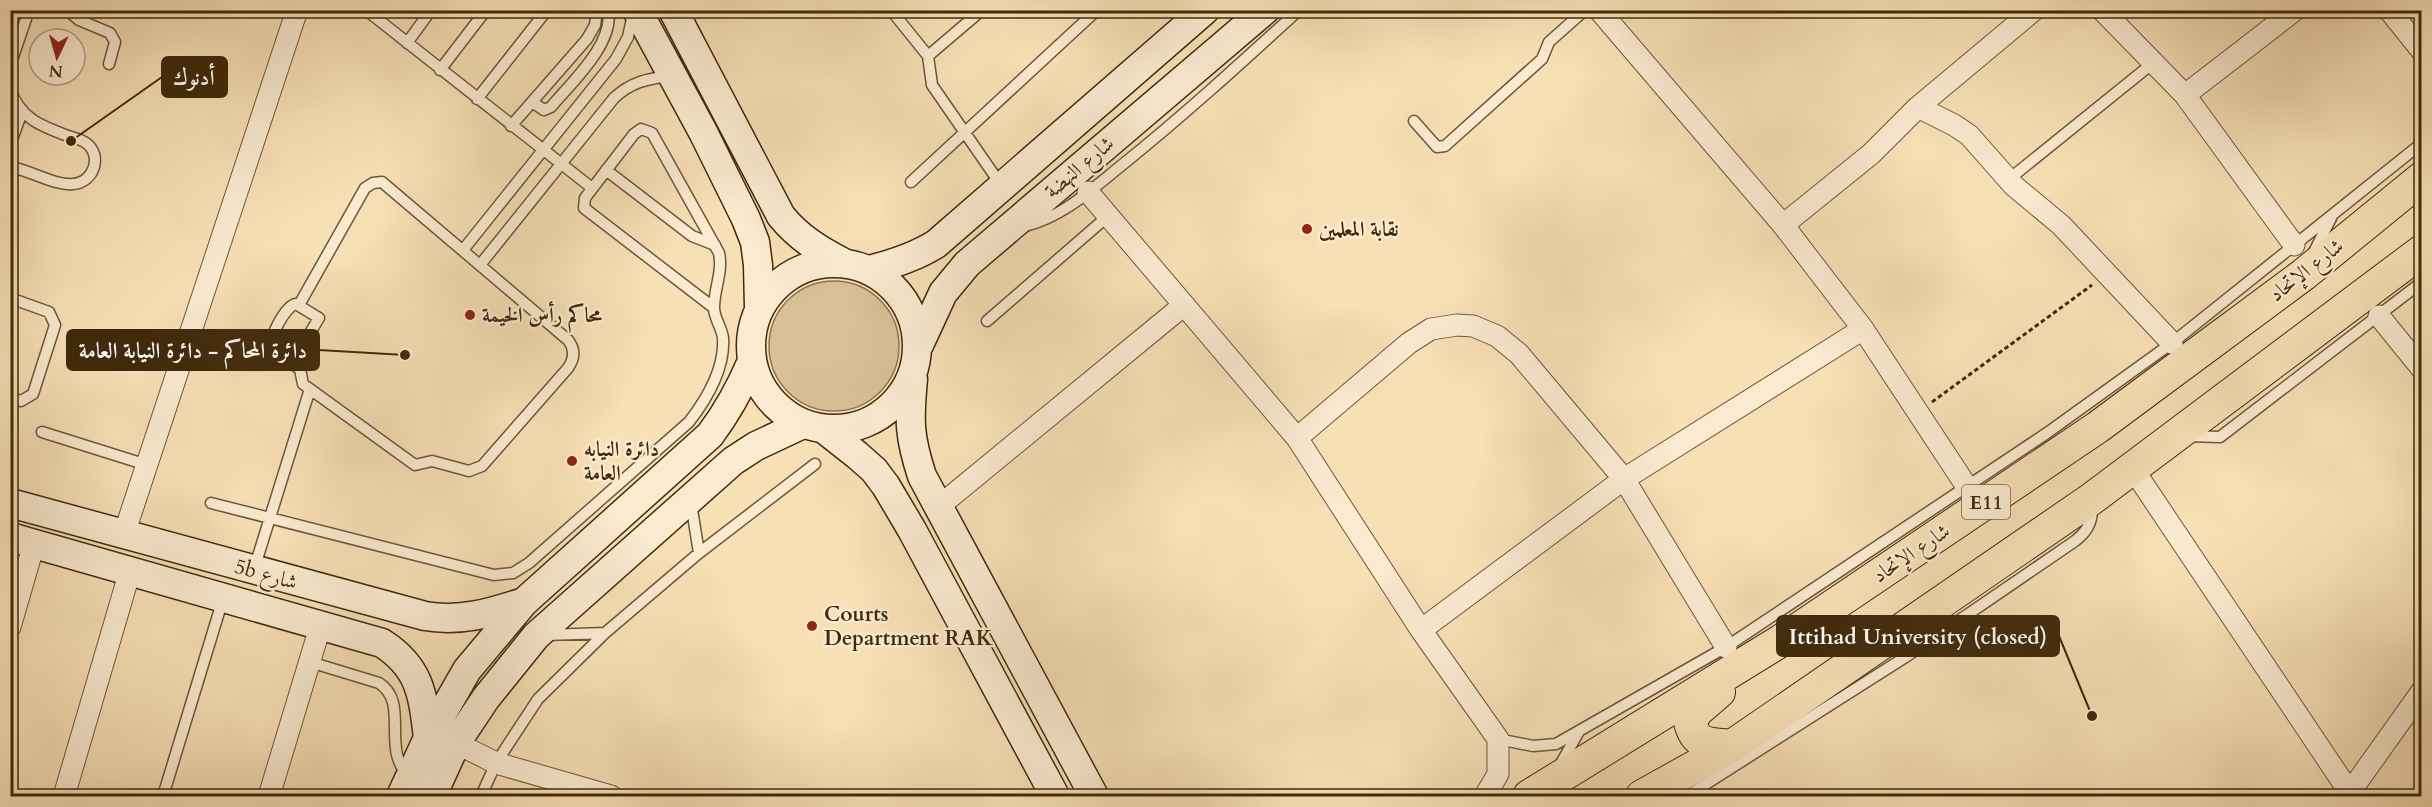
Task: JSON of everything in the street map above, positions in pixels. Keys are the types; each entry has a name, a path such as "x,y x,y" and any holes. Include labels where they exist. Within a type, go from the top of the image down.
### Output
{"main road":[{"name":"شارع الإتحاد","path":"1538,791 1782,640 2303,274 2421,178"},
{"name":"E11","path":"1642,796 1732,746 1900,646 2421,250"},
{"path":"1732,746 1702,742 1693,735 1690,722 1697,711 1782,640"}],"street":[{"path":"124,534 297,10"},
{"path":"636,10 713,152 755,242 759,308 751,334 752,361 758,381 769,399 784,414 813,426 857,455 874,471 885,486 912,530 1055,796"},
{"path":"672,10 781,216 795,233 816,249 889,282 905,300 915,322 919,345 909,420 911,443 922,476 937,508 1094,796"},
{"name":"شارع النهضة","path":"856,266 895,264 928,249 1205,10"},
{"name":"شارع النهضة","path":"919,345 931,315 952,279 1004,230 1265,10"},
{"path":"1599,10 1783,225 1863,329 1967,487"},
{"path":"1783,225 1871,154 1918,107 2034,10"},
{"path":"2102,10 2185,95 2294,245"},
{"path":"2185,95 2295,10"},
{"path":"2389,10 2416,39"},
{"path":"1918,107 1969,135 2008,180 2061,225 2172,343"},
{"path":"1088,192 1297,438 1421,630 1498,739 1498,774 1485,796"},
{"path":"759,308 774,287 794,272 818,264 856,266"},
{"path":"937,508 1184,304"},
{"path":"2379,316 2421,369"},
{"path":"1297,438 1408,343 1431,329 1457,325 1473,326 1497,336 1518,354 1624,479 1726,647"},
{"path":"1421,630 1624,479 1863,329"},
{"path":"432,796 442,741 467,670 524,602 668,457 710,435 740,391 752,361"},
{"path":"405,786 442,741 486,698 536,636 733,461 756,446 813,426 852,428 878,418 900,399 914,375"},
{"path":"2133,469 2351,794 2421,691"},
{"name":"5b شارع","path":"19,509 124,534 412,614 451,619 476,616 524,602"},
{"path":"10,627 22,540"},
{"name":"5b شارع","path":"22,540 371,638 393,650 410,668 442,741"},
{"path":"64,796 130,571"},
{"path":"224,597 242,591 260,592 332,613 341,607 343,596"},
{"path":"269,796 321,624"},
{"path":"442,741 496,763 609,796"}],"lane":[{"path":"10,66 29,10"},
{"path":"67,10 79,20 110,33 115,42 109,64"},
{"path":"366,10 592,189"},
{"path":"407,44 431,10"},
{"path":"440,70 486,10"},
{"path":"477,99 547,10"},
{"path":"511,126 587,39 595,25 597,10"},
{"path":"532,102 544,110 551,108 603,43 609,29 608,10"},
{"path":"463,250 616,59 628,37 636,10"},
{"path":"891,10 928,56 932,85 1001,185"},
{"path":"928,56 982,10"},
{"path":"911,182 1097,10"},
{"path":"1004,230 1053,217 1088,192 1158,136 1299,10"},
{"path":"1414,121 1435,146 1439,148 1445,146 1542,59 1549,42 1585,10"},
{"path":"2008,180 2153,63"},
{"path":"480,265 622,91 639,81 672,75"},
{"path":"10,88 22,112 39,125 85,143 94,154 94,168 86,180 73,184 10,167"},
{"path":"10,145 22,112"},
{"path":"211,502 486,573 503,575 513,573 529,563 668,457 678,434 698,410 716,375 723,342 714,309 721,267 715,245 649,130 641,129 634,134 583,201 584,208 714,309"},
{"path":"1498,739 1533,746 1556,744 1726,647 2047,433 2172,343 2421,143"},
{"path":"606,170 692,236 715,245"},
{"path":"292,363 320,318 299,305 293,304 288,308 270,343 274,353 300,369 301,382 415,465 432,461 469,471 478,469 568,368 574,351 568,340 386,184 373,183 365,188 299,305"},
{"path":"2303,274 2332,215"},
{"path":"987,321 1108,216"},
{"path":"2177,436 2220,437 2421,282"},
{"path":"10,298 49,312 56,325 33,394 21,401 10,398"},
{"path":"254,570 310,389"},
{"path":"2047,433 2081,429"},
{"path":"42,432 147,465"},
{"path":"481,796 496,763 538,699 605,633 699,553 815,464"},
{"path":"691,498 699,553"},
{"path":"163,796 224,597"},
{"path":"536,636 605,633"},
{"path":"1687,796 1900,646"},
{"path":"310,662 379,683 388,690 393,701 396,754 405,786"},
{"path":"1538,791 1578,733"}],"path":[{"path":"1918,412 2108,274"}],"shaded area":[{"path":"834,281 859,286 880,300 894,321 899,346 894,371 880,392 859,406 834,411 809,406 788,392 774,371 769,346 774,321 788,300 809,286"}],"place":[{"name":"أدنوك","path":"71,141"},
{"name":"نقابة المعلمين","path":"1307,229"},
{"name":"محاكم رأس الخيمة","path":"470,315"},
{"name":"دائرة المحاكم - دائرة النيابة العامة","path":"405,355"},
{"name":"دائرة النيابه العامة","path":"572,461"},
{"name":"Courts Department RAK","path":"812,626"},
{"name":"Ittihad University (closed)","path":"2092,716"}]}
